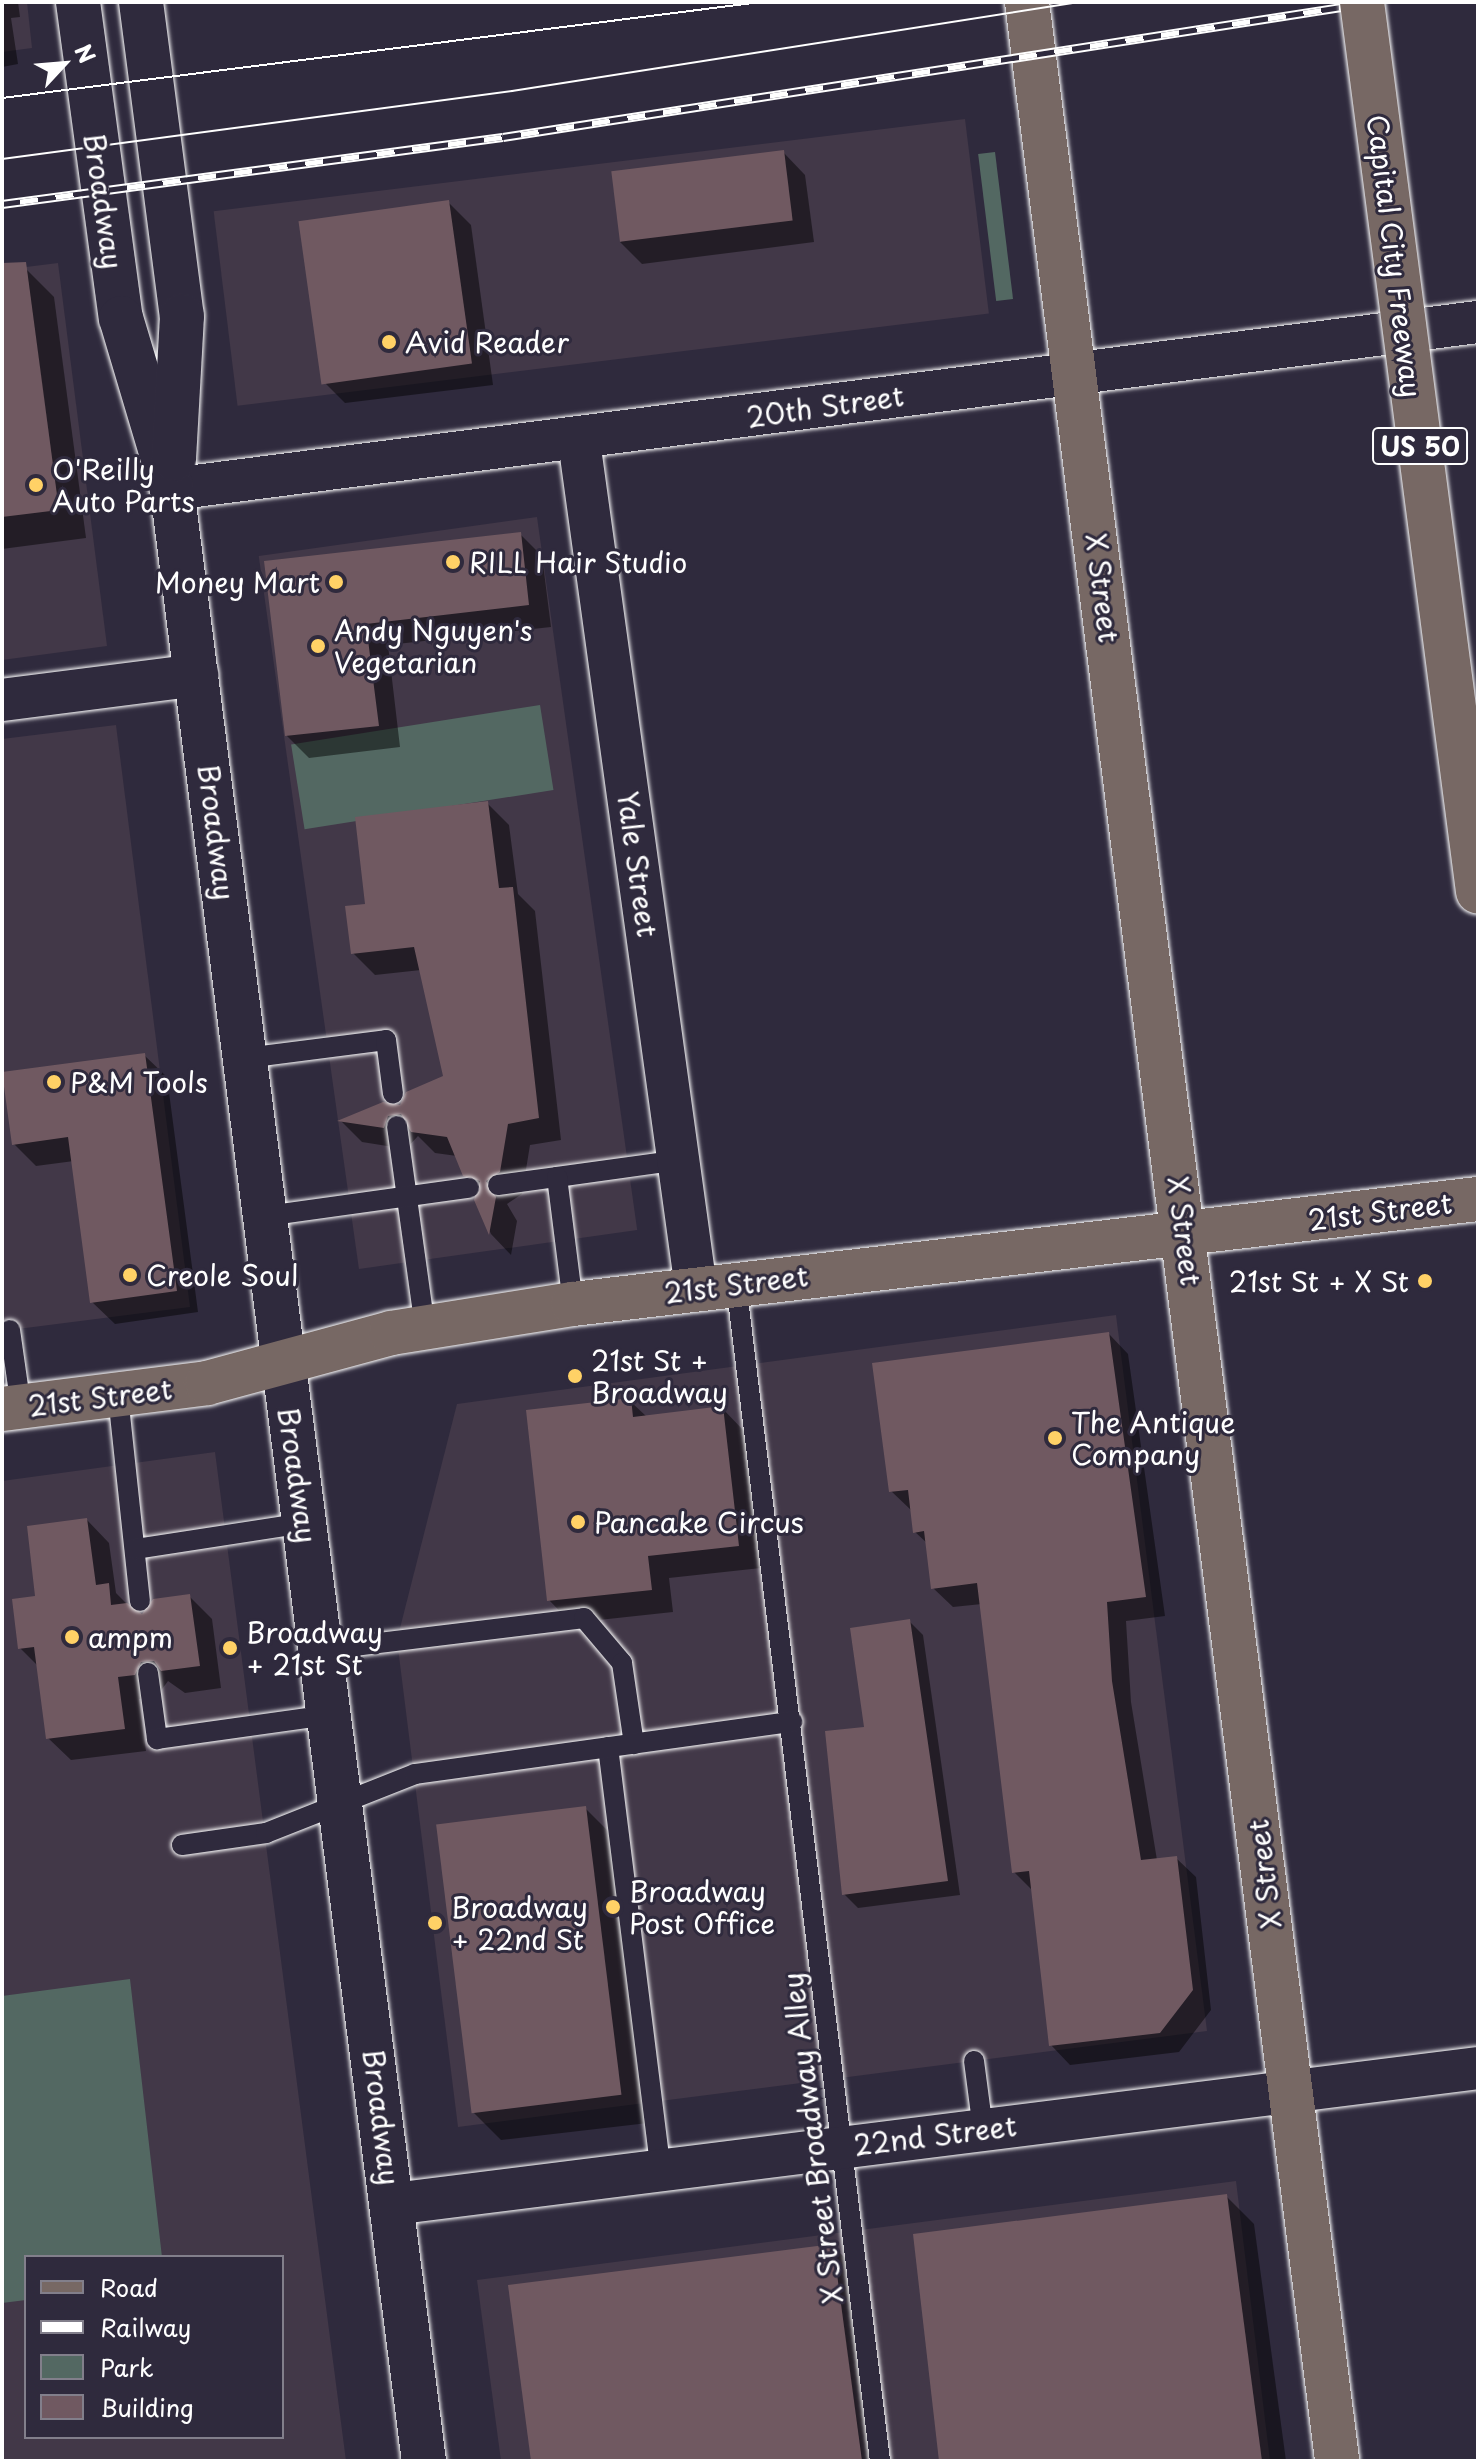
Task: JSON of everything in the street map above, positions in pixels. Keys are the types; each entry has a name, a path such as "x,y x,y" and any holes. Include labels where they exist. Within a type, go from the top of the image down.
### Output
{"main road":[{"name":"Broadway","path":"78,2 121,318 172,489 328,1715 342,1800 424,2461"},
{"name":"Broadway","path":"141,2 182,316 172,489"},
{"name":"X Street","path":"1027,2 1076,371 1337,2461"},
{"name":"Capital City Freeway","path":"1362,2 1478,891"},
{"name":"21st Street","path":"11,1408 118,1396 283,1364 425,1327 573,1304 1185,1236 1478,1199"}],"street":[{"name":"20th Street","path":"172,489 579,441 1076,371 1478,322"},
{"name":"Yale Street","path":"579,441 679,1160 716,1286"},
{"path":"2,700 197,675"},
{"name":"22nd Street","path":"393,2204 660,2167 1478,2068"}],"lane":[{"path":"246,1058 386,1040 393,1094"},
{"path":"397,1126 425,1327"},
{"path":"498,1185 679,1160"},
{"path":"557,1177 573,1304"},
{"path":"266,1216 406,1194 469,1188"},
{"name":"X Street Broadway Alley","path":"716,1286 792,1722 840,2146 880,2461"},
{"path":"10,1330 11,1408"},
{"path":"118,1396 140,1601"},
{"path":"135,1549 305,1523"},
{"path":"321,1650 584,1618 622,1663 634,1744"},
{"path":"148,1673 157,1739 328,1715"},
{"path":"182,1845 266,1833 342,1800 415,1774 792,1722"},
{"path":"608,1747 660,2167"},
{"path":"974,2061 983,2129"}],"shaded area":[{"path":"2,2 27,2 32,48 2,52"},
{"path":"965,119 989,314 238,406 214,211"},
{"path":"58,263 107,646 2,660 2,270"},
{"path":"537,517 637,1230 359,1269 259,556"},
{"path":"116,725 190,1307 2,1331 2,739"},
{"path":"1116,1315 1207,2031 458,2127 397,1640 457,1404"},
{"path":"215,1452 346,2461 2,2461 2,1481"},
{"path":"1236,2181 1270,2461 501,2461 477,2280"}],"green space":[{"path":"995,152 1013,299 996,301 978,154"},
{"path":"540,705 553,790 305,829 291,744"},
{"path":"130,1979 162,2255 24,2255 24,2300 2,2303 2,1996"}],"building":[{"path":"784,150 793,220 620,242 611,171"},
{"path":"449,200 472,363 321,385 298,221"},
{"path":"26,262 59,510 2,517 2,263"},
{"path":"521,532 529,605 366,624 379,726 285,736 264,561"},
{"path":"488,801 499,888 513,887 539,1118 508,1124 500,1172 486,1181 496,1197 489,1235 474,1200 480,1181 463,1176 447,1137 411,1132 401,1114 388,1116 384,1128 337,1121 383,1102 400,1105 406,1092 443,1076 414,947 351,954 345,906 365,904 355,817"},
{"path":"145,1053 177,1291 90,1303 68,1137 12,1145 2,1072"},
{"path":"1109,1332 1146,1597 1107,1602 1112,1681 1141,1860 1177,1856 1193,1990 1160,2033 1049,2046 1029,1871 1012,1873 977,1583 931,1589 924,1531 913,1533 908,1490 889,1492 872,1363"},
{"path":"631,1398 633,1417 723,1406 739,1546 648,1556 652,1590 547,1601 526,1410"},
{"path":"87,1518 96,1585 109,1583 111,1605 127,1603 142,1614 153,1599 190,1594 200,1666 161,1671 154,1661 141,1662 135,1675 118,1677 125,1729 46,1739 34,1647 18,1649 12,1599 35,1596 27,1526"},
{"path":"910,1619 948,1881 842,1895 825,1731 864,1727 850,1628"},
{"path":"586,1806 621,2095 472,2113 436,1824"},
{"path":"1227,2194 1262,2461 939,2461 913,2234"},
{"path":"833,2244 862,2461 531,2461 508,2285"}],"tram line":[{"path":"2,98 761,2"},
{"path":"2,159 512,91 1079,2"}],"railway":[{"path":"2,204 503,137 1374,2"}],"place":[{"name":"Avid Reader","path":"389,342"},
{"name":"O'Reilly Auto Parts","path":"36,485"},
{"name":"RILL Hair Studio","path":"453,562"},
{"name":"Money Mart","path":"336,582"},
{"name":"Andy Nguyen's Vegetarian","path":"318,646"},
{"name":"P&M Tools","path":"54,1082"},
{"name":"Creole Soul","path":"130,1275"},
{"name":"21st St + X St","path":"1425,1281"},
{"name":"21st St + Broadway","path":"575,1376"},
{"name":"The Antique Company","path":"1055,1438"},
{"name":"Pancake Circus","path":"578,1522"},
{"name":"ampm","path":"72,1637"},
{"name":"Broadway + 21st St","path":"230,1648"},
{"name":"Broadway Post Office","path":"613,1907"},
{"name":"Broadway + 22nd St","path":"435,1923"}]}
